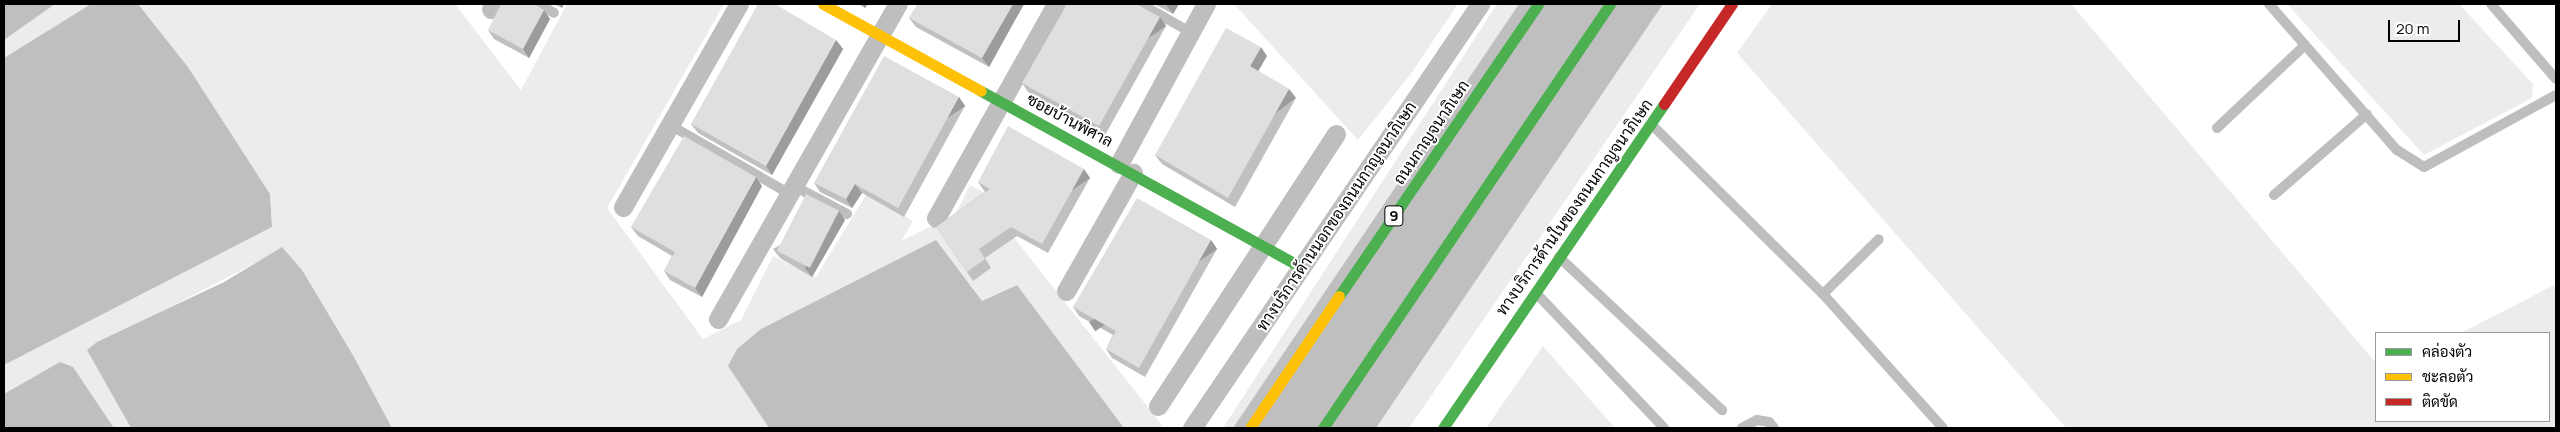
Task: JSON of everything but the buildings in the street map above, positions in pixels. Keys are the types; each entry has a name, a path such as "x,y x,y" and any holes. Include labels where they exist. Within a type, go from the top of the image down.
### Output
{"main road":[{"name":"ซอยบ้านพิศาล","path":"823,4 1126,168 1301,267"},
{"name":"ถนนกาญจนาภิเษก","path":"1250,428 1538,4"},
{"path":"1323,428 1610,4"},
{"name":"ทางบริการด้านในของถนนกาญจนาภิเษก","path":"1443,428 1732,4"}],"street":[{"path":"623,207 739,4"},
{"path":"718,319 898,4"},
{"path":"936,218 1056,4"},
{"path":"1066,291 1190,32 1206,4"},
{"name":"ทางบริการด้านนอกของถนนกาญจนาภิเษก","path":"1192,428 1480,4"},
{"path":"1158,406 1264,247 1336,134"}],"lane":[{"path":"538,4 554,13"},
{"path":"1141,4 1190,32"},
{"path":"2269,4 2397,150 2424,167 2556,94"},
{"path":"2491,4 2556,78"},
{"path":"2217,128 2305,45"},
{"path":"2274,195 2367,114"},
{"path":"1651,124 1822,294 1943,428"},
{"path":"670,126 792,190 847,214"},
{"path":"1822,294 1879,239"},
{"path":"1558,257 1722,410"},
{"path":"1535,292 1664,428"},
{"path":"1742,428 1757,420 1769,422 1774,428"}],"shaded area":[{"path":"4,4 55,4 4,40"},
{"path":"55,4 91,4 4,58 4,40"},
{"path":"91,4 138,4 188,67 270,194 272,227 4,365 4,58"},
{"path":"138,4 455,4 521,90 567,4 724,4 607,208 703,339 741,320 773,256 816,277 867,193 913,221 901,241 955,215 970,185 1023,213 1011,234 1162,425 1161,428 1124,428 1017,285 982,301 728,366 769,428 392,428 354,357 255,263 88,350 131,428 114,428 73,367 4,394 4,365 272,227 270,194 188,67"},
{"path":"1234,4 1458,4 1410,75 1358,140"},
{"path":"1497,4 1700,4 1409,428 1223,428"},
{"path":"1519,4 1663,4 1376,428 1233,428"},
{"path":"1772,4 2071,4 2375,362 2375,422 2550,422 2550,332 2463,332 2556,284 2556,428 2066,428 1737,53"},
{"path":"2287,4 2459,4 2533,84 2532,98 2424,155"},
{"path":"936,240 982,301 1017,285 1124,428 769,428 728,366 737,349 761,329"},
{"path":"282,247 302,270 354,357 392,428 131,428 87,350 97,342 224,282"},
{"path":"1543,346 1615,428 1486,428"},
{"path":"60,362 73,367 114,428 4,428 4,394"}],"traffic: fast":[{"path":"1339,296 1538,4"},
{"path":"1323,428 1610,4"},
{"path":"981,91 1301,267"},
{"path":"1443,428 1664,104"}],"traffic: slow":[{"path":"823,4 981,91"},
{"path":"1250,428 1339,296"}],"traffic: jam":[{"path":"1664,104 1732,4"}]}
